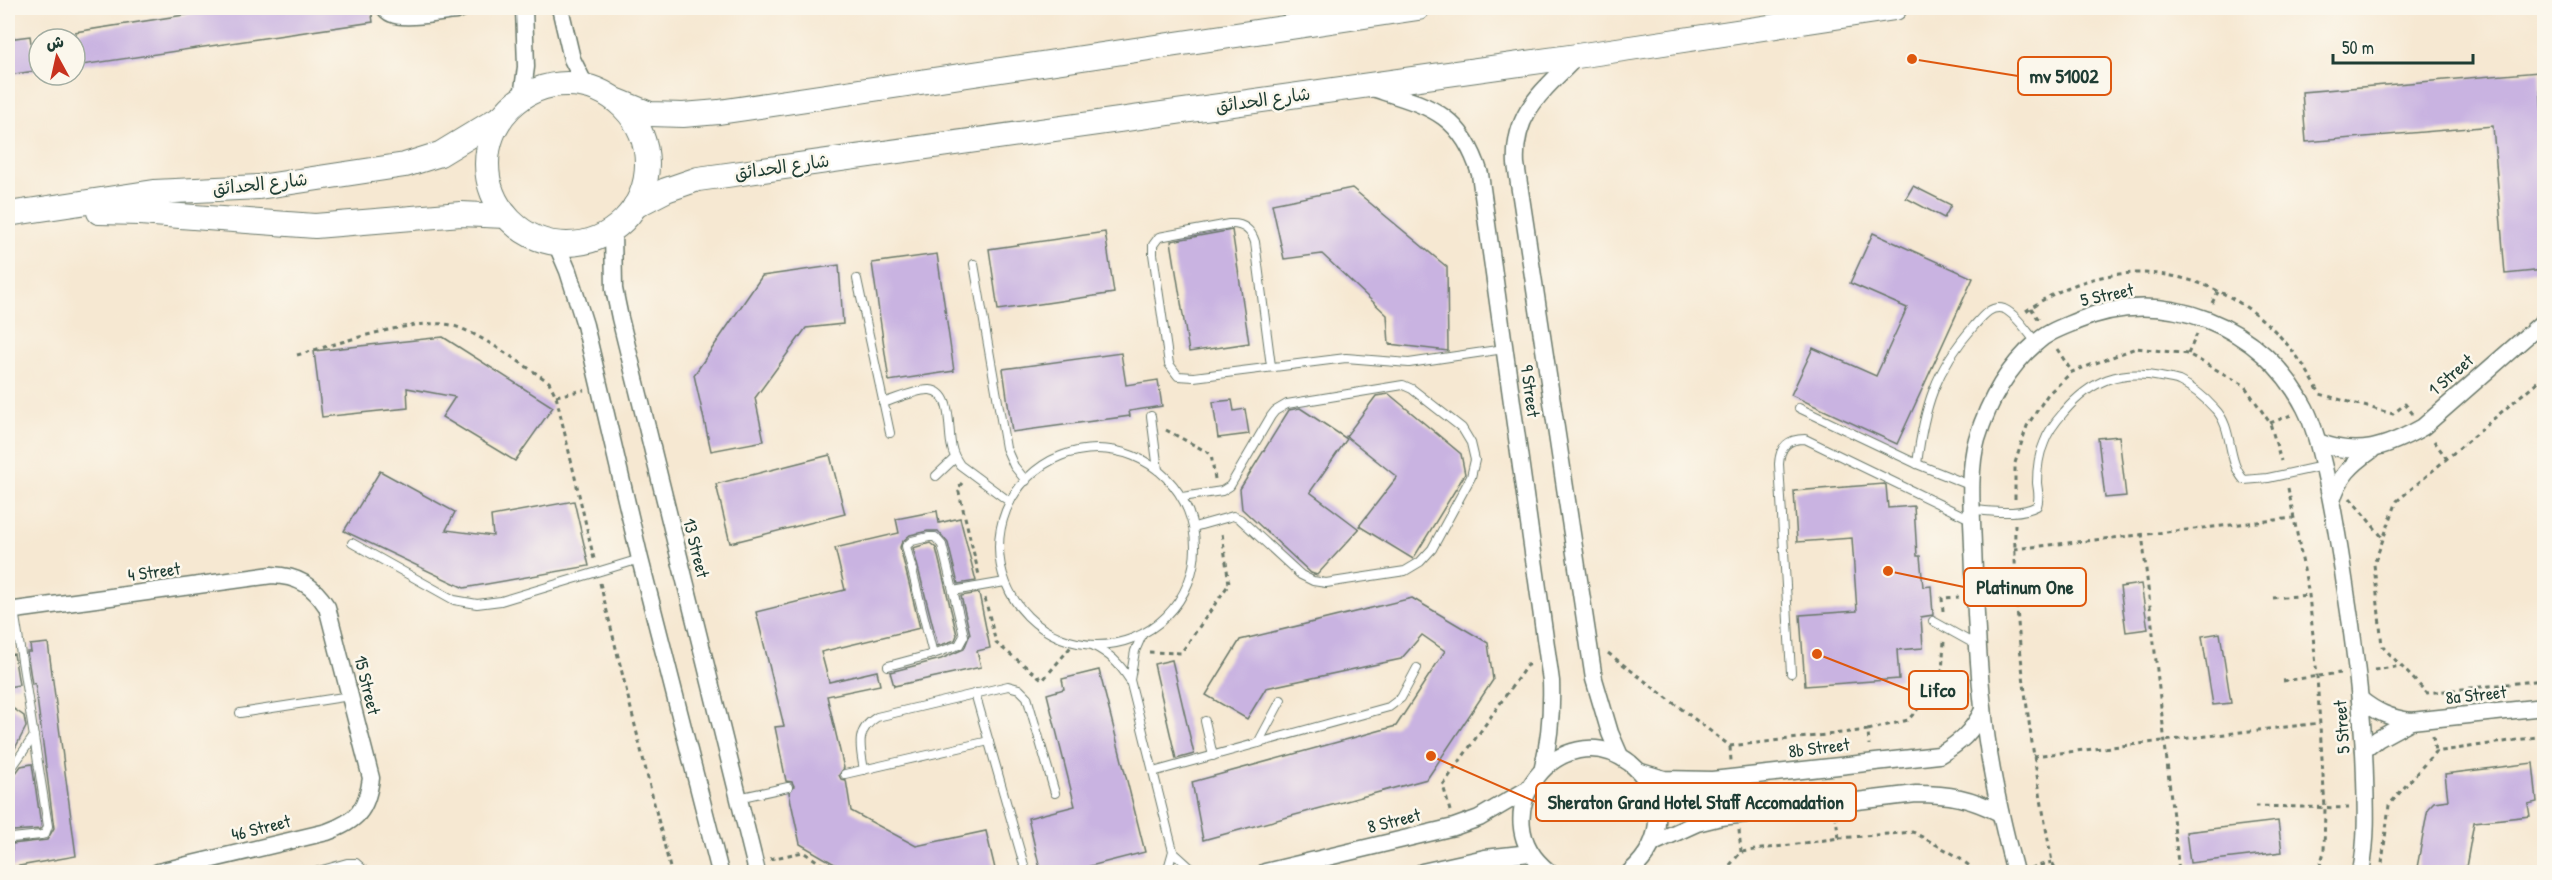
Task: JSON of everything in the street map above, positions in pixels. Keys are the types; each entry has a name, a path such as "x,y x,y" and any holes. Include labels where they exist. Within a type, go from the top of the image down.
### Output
{"street":[{"path":"385,8 388,13 398,17 456,11 463,8"},
{"path":"522,97 526,67 524,8"},
{"path":"560,8 572,58 585,85"},
{"path":"618,101 631,114 640,130 646,149 647,168 644,188 635,206 612,230 579,243 556,243 525,232 506,216 495,201 489,185 486,166 488,148 501,117 522,97 548,86 585,85 650,114 683,115 719,112 1365,12 1418,8"},
{"name":"شارع الحدائق","path":"635,206 666,190 698,179 1577,56 1895,8"},
{"name":"9 Street","path":"1577,56 1530,106 1520,123 1514,143 1515,164 1590,656 1601,707 1620,756"},
{"name":"9 Street","path":"1365,86 1424,105 1444,116 1461,132 1473,152 1480,174 1549,662 1552,711 1543,767"},
{"name":"شارع الحدائق","path":"8,213 154,192 259,187 405,165 440,154 501,117"},
{"name":"شارع الحدائق","path":"8,224 95,212 315,226 461,214 506,216"},
{"name":"13 Street","path":"612,230 614,289 620,318 757,873"},
{"path":"556,243 578,298 640,559 720,873"},
{"name":"5 Street","path":"2015,873 2000,813 1983,710 1972,515 1976,444 1990,403 2013,367 2036,342 2048,334 2094,314 2136,306 2178,309 2205,319 2253,344 2282,372 2306,409 2318,442 2332,502 2360,699 2366,809 2366,847 2361,873"},
{"name":"1 Street","path":"2332,502 2337,483 2347,470 2376,448 2423,427 2544,321"},
{"name":"1 Street","path":"2318,442 2346,450 2376,448"},
{"name":"4 Street","path":"11,610 272,575 289,576 305,582"},
{"name":"15 Street","path":"305,582 318,592 327,607 370,778 365,805"},
{"name":"8a Street","path":"2360,699 2375,711 2392,718 2411,721 2544,708"},
{"name":"8b Street","path":"1641,772 1664,779 1712,780 1939,754 1958,745 1973,729 1983,710"},
{"name":"8a Street","path":"2364,750 2394,729 2411,721"},
{"path":"1548,873 1530,853 1522,833 1520,812 1526,791 1543,767 1567,753 1594,749 1620,756 1641,772 1654,793 1658,818 1653,843 1643,861 1630,873"},
{"name":"8 Street","path":"1265,873 1454,827 1496,810 1526,791"},
{"path":"1653,843 1697,823 1721,817 1916,794 1946,794 1974,800 2000,813"},
{"name":"46 Street","path":"158,873 327,832 345,826 365,805"},
{"path":"1422,873 1485,858 1530,853"}],"lane":[{"path":"1271,366 1255,242 1246,228 1229,224 1163,234 1153,245 1169,364 1178,376 1186,377 1346,358 1409,363 1504,349"},
{"path":"974,264 1003,438 1014,466 1026,481"},
{"path":"857,279 890,433"},
{"path":"1917,464 1922,423 1935,384 1955,348 1983,316 1989,310 2006,309 2036,342"},
{"path":"1791,673 1779,464 1780,453 1785,444 1795,439 1805,439 1972,515 2029,510 2037,506 2040,498 2037,483 2043,443 2054,423 2072,402 2093,384 2121,375 2148,375 2178,381 2201,395 2218,411 2226,428 2237,472 2244,480 2324,466"},
{"path":"1182,497 1216,492 1230,486 1271,416 1281,407 1394,386 1412,388 1462,428 1471,442 1475,460 1471,477 1432,549 1420,562 1405,571 1326,583 1313,581 1301,575 1240,519 1233,516 1194,527"},
{"path":"883,403 929,390 939,393 945,401 950,442 955,458 960,465 1010,502"},
{"path":"1799,408 1917,464 1972,486"},
{"path":"1152,419 1158,470"},
{"path":"1090,450 1114,451 1137,458 1158,470 1182,497 1194,527 1196,553 1188,585 1180,601 1163,620 1142,635 1118,643 1092,645 1074,643 1043,629 1027,616 1014,600 1005,582 1000,562 999,542 1002,522 1010,502 1026,481 1044,465 1066,455 1090,450"},
{"path":"936,476 955,458"},
{"path":"888,666 933,654 959,645 962,641 963,630 940,540 929,537 908,543 907,550 933,654"},
{"path":"352,543 434,591 454,600 477,604 501,601 640,559"},
{"path":"952,591 1005,582"},
{"path":"8,836 37,836 47,830 34,736 11,610"},
{"path":"1933,621 1978,646"},
{"path":"1130,680 1135,651 1142,635"},
{"path":"1092,645 1108,653 1121,665 1130,680 1173,852 1167,873"},
{"path":"1153,771 1389,706 1401,698 1417,668"},
{"path":"864,770 859,743 861,732 867,723 877,717 1008,686 1018,689 1027,697 1055,793"},
{"path":"975,693 1026,872"},
{"path":"240,713 350,696"},
{"path":"1258,743 1281,700"},
{"path":"1205,721 1213,756"},
{"path":"8,773 34,736"},
{"path":"845,774 989,741"},
{"path":"738,798 788,787"},
{"path":"1173,852 1195,873"},
{"path":"315,873 347,863 356,863 366,873"}],"path":[{"path":"297,355 415,325 442,323 468,332 542,378 554,388 671,873"},
{"path":"2057,873 2052,862 2022,680 2015,592 2015,463 2027,426 2048,394 2072,372 2136,348 2188,354 2244,385 2270,423 2285,474 2309,595 2325,808 2324,852 2318,873"},
{"path":"2544,376 2397,501 2374,564 2382,646 2427,693 2544,680"},
{"path":"556,396 600,388"},
{"path":"1152,419 1211,454 1216,492"},
{"path":"2337,483 2383,538"},
{"path":"2014,549 2293,518"},
{"path":"1135,651 1181,653 1229,584 1220,520"},
{"path":"2142,533 2179,873"},
{"path":"1590,656 1609,653 1730,746 1868,730 1908,720 1922,704 1942,673 1945,655 1942,598 2015,592"},
{"path":"2273,598 2309,595"},
{"path":"1454,827 1443,785 1527,665 1549,662"},
{"path":"2033,756 2320,723"},
{"path":"1868,730 1871,761"},
{"path":"2381,873 2389,805 2435,752 2544,736"},
{"path":"1833,804 1839,838"},
{"path":"2255,806 2366,809 2389,805"},
{"path":"1724,873 1741,852 1839,838 1913,832 1955,855 1971,867 1973,873"}],"building":[{"path":"229,8 371,8 373,22 87,64 87,30"},
{"path":"27,36 27,72 8,75 8,39"},
{"path":"2539,72 2544,143 2544,270 2505,274 2493,126 2306,142 2302,92"},
{"path":"1913,186 1951,205 1944,218 1906,198"},
{"path":"1352,188 1447,267 1448,351 1389,344 1387,315 1322,254 1284,259 1272,204"},
{"path":"1232,230 1249,343 1189,352 1171,241"},
{"path":"1105,232 1114,293 998,310 989,249"},
{"path":"1873,233 1973,278 1897,444 1791,395 1813,348 1876,376 1907,308 1850,283"},
{"path":"937,254 954,371 889,381 872,263"},
{"path":"839,265 843,324 806,328 755,398 764,441 711,451 694,375 762,276"},
{"path":"443,337 553,407 515,461 442,417 455,397 407,388 408,408 322,417 314,351"},
{"path":"1121,353 1126,385 1158,380 1162,406 1129,411 1130,416 1012,432 1003,369"},
{"path":"1389,394 1461,454 1465,474 1413,559 1359,526 1397,477 1346,436 1376,396"},
{"path":"1232,400 1234,411 1245,409 1249,434 1218,438 1213,402"},
{"path":"1300,408 1347,439 1310,492 1359,529 1317,575 1311,573 1242,509 1240,489 1289,410"},
{"path":"2119,436 2126,496 2105,498 2098,438"},
{"path":"830,455 845,514 730,543 716,484"},
{"path":"380,471 455,512 446,530 493,536 491,516 574,501 589,566 464,588 344,531"},
{"path":"1886,485 1888,508 1914,506 1917,556 1920,556 1923,587 1931,586 1933,615 1921,617 1923,648 1897,650 1899,679 1805,686 1800,615 1857,611 1852,538 1797,542 1794,491"},
{"path":"937,511 939,523 960,518 976,581 958,584 948,543 938,531 910,535 900,547 920,628 821,652 829,682 877,671 880,685 827,696 844,768 839,775 841,779 846,780 851,811 916,846 986,831 996,873 850,873 800,844 789,793 794,786 792,782 786,781 775,727 784,726 756,612 845,590 835,548 899,533 896,519"},
{"path":"930,543 936,548 957,635 955,640 938,646 913,548"},
{"path":"2141,584 2148,629 2126,632 2120,587"},
{"path":"979,593 990,648 977,651 981,667 894,686 890,672 941,659 964,649 970,634 961,596"},
{"path":"1412,598 1488,643 1493,680 1427,779 1203,840 1192,782 1396,726 1445,651 1422,635 1401,659 1266,688 1247,719 1206,695 1240,640"},
{"path":"2220,633 2231,703 2213,705 2202,636"},
{"path":"48,643 76,856 8,868 8,846 12,849 12,844 47,840 54,828 35,683 32,684 27,652 31,652 30,645"},
{"path":"14,654 19,685 8,687 8,655"},
{"path":"1172,660 1194,754 1176,759 1154,664"},
{"path":"1099,670 1145,852 1063,873 1041,873 1028,818 1075,806 1047,694 1064,689 1062,679"},
{"path":"8,705 24,716 26,727 8,762"},
{"path":"2533,763 2537,802 2528,804 2530,816 2474,822 2465,873 2416,873 2428,808 2434,802 2448,800 2445,774"},
{"path":"32,764 40,829 13,831 10,830 8,814 8,779 13,777 21,766"},
{"path":"2278,821 2282,852 2190,863 2186,832"}],"place":[{"name":"mv 51002","path":"1912,59"},
{"name":"Platinum One","path":"1888,571"},
{"name":"Lifco","path":"1817,654"},
{"name":"Sheraton Grand Hotel Staff Accomadation","path":"1431,756"}]}
